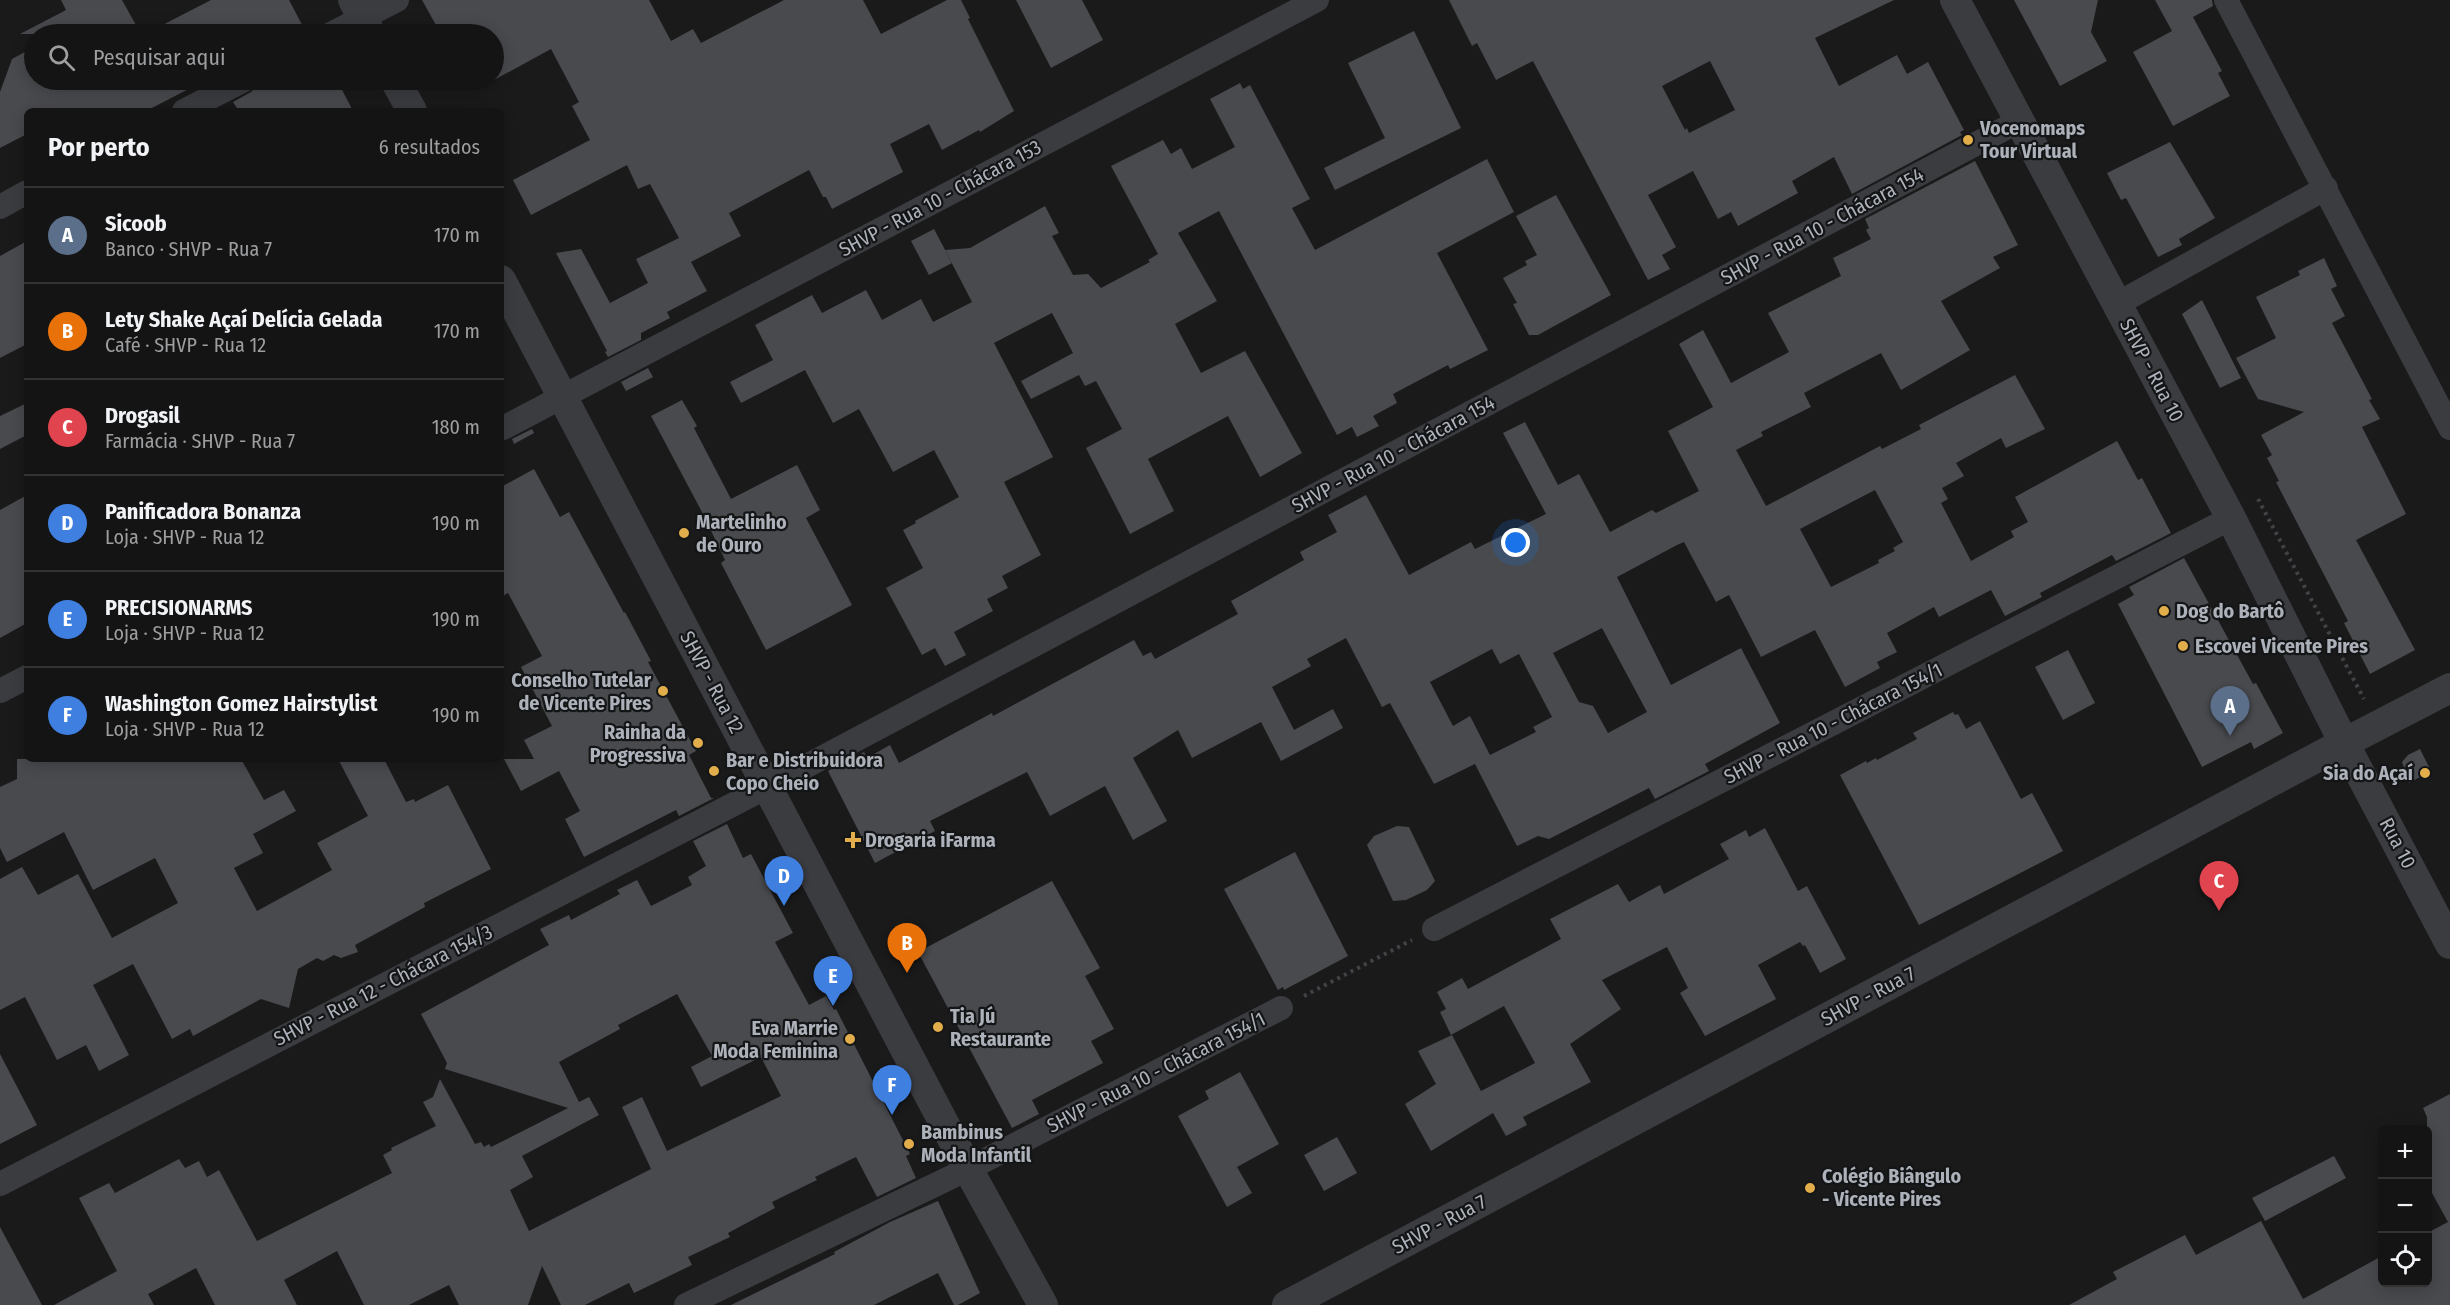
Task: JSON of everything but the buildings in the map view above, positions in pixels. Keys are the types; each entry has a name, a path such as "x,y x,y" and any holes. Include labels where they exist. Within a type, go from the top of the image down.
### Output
{"street":[{"path":"362,18 396,0"},
{"name":"SHVP - Rua 10 - Chácara 153","path":"504,427 1317,0"},
{"name":"SHVP - Rua 10","path":"1955,0 2231,518 2344,742"},
{"path":"2226,0 2326,188 2442,390 2450,428"},
{"path":"190,108 225,90"},
{"path":"400,90 410,108"},
{"name":"SHVP - Rua 10 - Chácara 154","path":"767,787 2019,121"},
{"path":"2117,303 2326,188"},
{"path":"0,207 24,194"},
{"name":"SHVP - Rua 12","path":"504,286 968,1169 1043,1305"},
{"name":"SHVP - Rua 10 - Chácara 154/1","path":"1434,929 2231,518"},
{"path":"0,691 24,679"},
{"name":"SHVP - Rua 7","path":"1287,1305 2344,742 2450,688"},
{"name":"Rua 10","path":"2344,742 2447,932"},
{"name":"SHVP - Rua 12 - Chácara 154/3","path":"0,1184 767,787"},
{"name":"SHVP - Rua 10 - Chácara 154/1","path":"686,1305 968,1169 1281,1008"}],"path":[{"path":"1281,1008 1434,929"}],"place":[{"name":"Vocenomaps Tour Virtual","path":"1968,140"},
{"name":"Martelinho de Ouro","path":"684,533"},
{"name":"Dog do Bartô","path":"2164,611"},
{"name":"Escovei Vicente Pires","path":"2183,646"},
{"name":"Conselho Tutelar de Vicente Pires","path":"663,691"},
{"name":"Sicoob","path":"2230,736"},
{"name":"Rainha da Progressiva","path":"698,743"},
{"name":"Bar e Distribuidora Copo Cheio","path":"714,771"},
{"name":"Sia do Açaí","path":"2425,773"},
{"name":"Drogaria iFarma","path":"853,840"},
{"name":"Panificadora Bonanza","path":"784,906"},
{"name":"Drogasil","path":"2219,911"},
{"name":"Lety Shake Açaí Delícia Gelada","path":"907,973"},
{"name":"PRECISIONARMS","path":"833,1006"},
{"name":"Tia Jú Restaurante","path":"938,1027"},
{"name":"Eva Marrie Moda Feminina","path":"850,1039"},
{"name":"Washington Gomez Hairstylist","path":"892,1115"},
{"name":"Bambinus Moda Infantil","path":"909,1144"},
{"name":"Colégio Biângulo - Vicente Pires","path":"1810,1188"}]}
